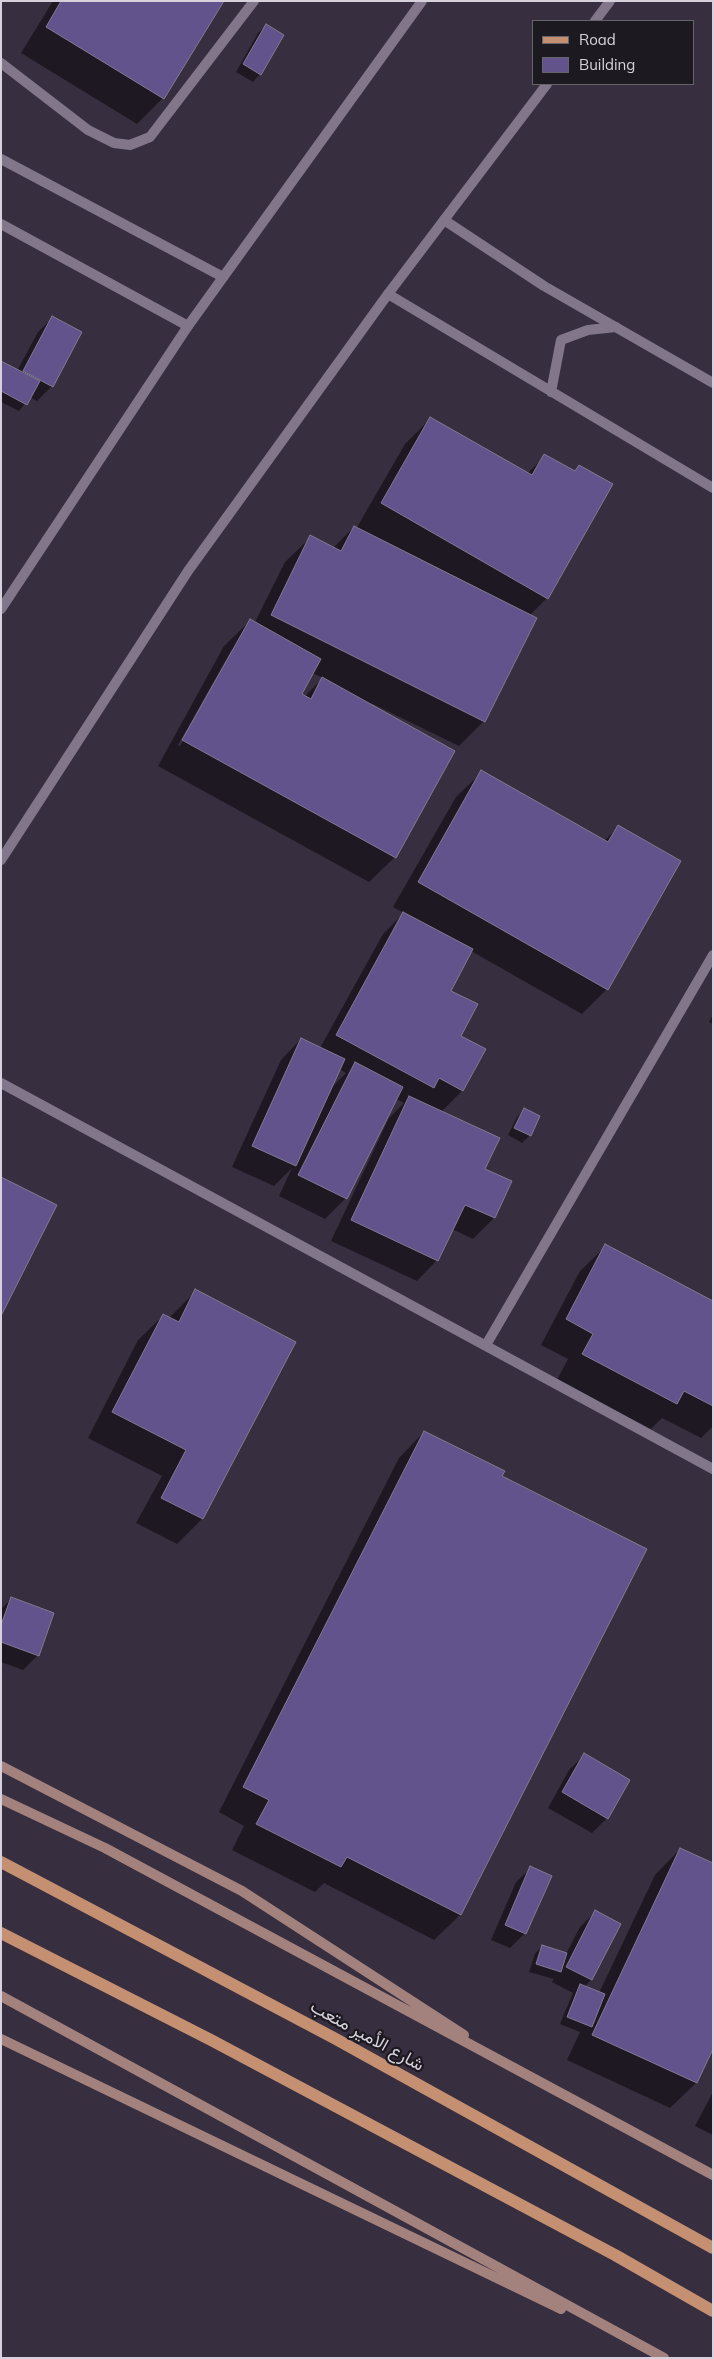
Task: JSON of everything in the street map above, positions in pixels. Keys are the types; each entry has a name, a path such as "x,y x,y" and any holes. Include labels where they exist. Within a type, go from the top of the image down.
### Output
{"main road":[{"path":"1,1766 242,1892 528,2076"},
{"path":"1,1799 105,1848 713,2175"},
{"name":"شارع الأمير متعب","path":"1,1862 334,2038 713,2248"},
{"path":"1,1933 211,2040 606,2251 713,2311"},
{"path":"1,1996 663,2358"},
{"path":"1,2039 663,2358"}],"street":[{"path":"1,63 88,130 114,143 130,145 150,137 254,1"},
{"path":"1,609 188,326 422,1"},
{"path":"596,20 610,1"},
{"path":"1,860 188,571 388,294 547,85"},
{"path":"1,159 223,277"},
{"path":"444,220 544,286 713,383"},
{"path":"1,224 188,326"},
{"path":"388,294 713,488"},
{"path":"550,392 561,340 588,330 616,327"},
{"path":"486,1345 713,955"},
{"path":"1,1083 713,1469"}],"building":[{"path":"61,1 224,1 164,99 46,27"},
{"path":"266,24 284,35 261,75 243,64"},
{"path":"52,316 82,332 53,387 23,371"},
{"path":"1,361 40,381 27,405 1,391"},
{"path":"430,417 532,475 544,454 575,471 579,465 613,484 548,599 381,503"},
{"path":"354,526 537,618 485,722 271,615 310,535 341,551"},
{"path":"250,619 321,659 302,694 311,699 322,677 455,751 396,858 182,740"},
{"path":"481,770 608,842 618,825 681,861 608,990 418,882"},
{"path":"403,912 473,949 451,991 478,1004 461,1036 486,1049 463,1091 439,1078 434,1088 336,1035"},
{"path":"301,1038 345,1059 296,1166 252,1146"},
{"path":"355,1062 403,1087 347,1199 298,1175"},
{"path":"409,1096 500,1138 485,1169 512,1181 495,1218 465,1205 438,1261 351,1220"},
{"path":"524,1108 540,1116 531,1136 514,1128"},
{"path":"1,1177 57,1205 1,1316"},
{"path":"605,1244 713,1301 713,1406 684,1391 677,1404 582,1354 593,1334 566,1319"},
{"path":"195,1289 296,1342 203,1519 161,1498 186,1450 112,1412 163,1314 179,1322"},
{"path":"424,1431 505,1471 502,1476 647,1549 461,1915 347,1857 341,1867 256,1824 269,1800 243,1787"},
{"path":"11,1597 54,1613 39,1656 1,1642 1,1625"},
{"path":"584,1753 630,1780 608,1819 562,1792"},
{"path":"680,1848 713,1863 713,2049 697,2083 592,2035"},
{"path":"530,1866 552,1876 526,1934 505,1925"},
{"path":"595,1910 621,1924 592,1980 566,1967"},
{"path":"542,1945 567,1953 561,1972 536,1964"},
{"path":"580,1984 605,1994 592,2027 567,2017"}]}
